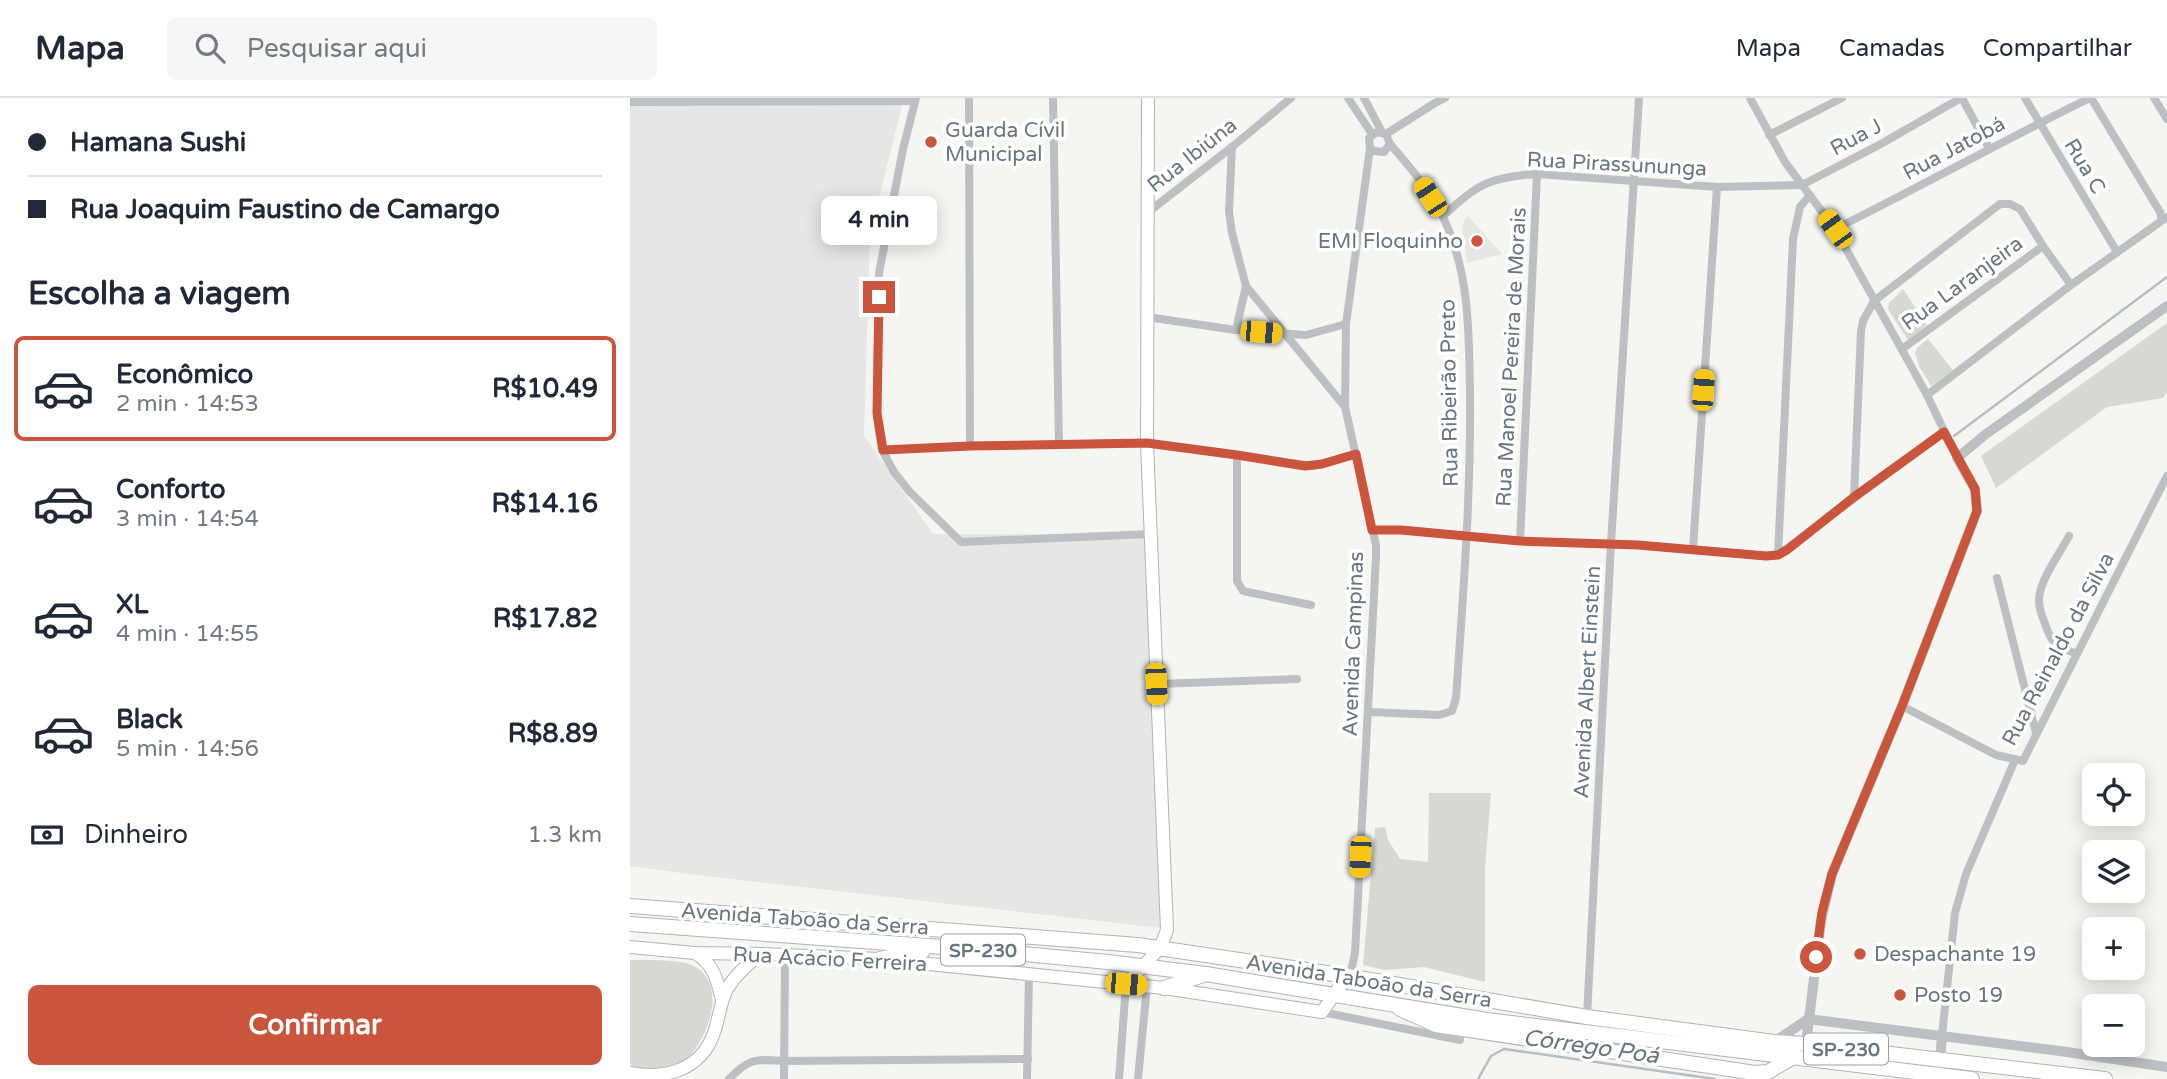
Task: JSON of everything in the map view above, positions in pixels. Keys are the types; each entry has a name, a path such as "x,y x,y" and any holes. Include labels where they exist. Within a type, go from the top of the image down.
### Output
{"highway":[{"name":"Avenida Taboão da Serra","path":"630,906 981,931 1179,950 1587,1017 1773,1042 2105,1079"},
{"name":"Avenida Taboão da Serra","path":"630,924 970,949 1144,966 1487,1020 1972,1079"},
{"path":"880,959 924,951 970,949"},
{"path":"1164,988 1206,974"},
{"path":"1793,1058 1806,1044"}],"main road":[{"path":"1126,984 1160,948 1166,934 1166,869 1147,443 1148,98"},
{"path":"1166,934 1179,950"},
{"name":"Rua Acácio Ferreira","path":"630,947 695,953 880,959 1164,988 1322,1012"},
{"path":"630,1073 659,1079 675,1075 690,1066 711,1042 722,1000 712,967 695,953"},
{"path":"716,976 727,954"},
{"path":"722,1000 739,973 761,954"},
{"path":"1322,1012 1348,976"}],"street":[{"path":"969,98 970,446"},
{"path":"1053,98 1059,445"},
{"name":"Rua Ibiúna","path":"1147,213 1292,98"},
{"path":"1348,98 1372,134 1384,133 1445,98"},
{"path":"1364,98 1390,144 1384,152 1379,153 1370,148"},
{"name":"Avenida Albert Einstein","path":"1587,1017 1611,543 1639,98"},
{"path":"1750,98 1769,135 1835,229 1902,349 1975,489 1977,511 1902,706 1832,874 1821,920 1806,1044"},
{"path":"1769,135 1842,98"},
{"path":"1962,98 1989,148"},
{"name":"Rua J","path":"1802,185 1962,98"},
{"name":"Rua C","path":"2025,98 2117,253"},
{"path":"1927,395 2164,218 2091,98"},
{"name":"Rua Jatobá","path":"1835,229 2091,98"},
{"path":"2154,98 2167,120"},
{"path":"630,102 916,100 903,149 879,273 877,413 883,450 894,472 909,491 961,542 1150,534"},
{"name":"Avenida Campinas","path":"1348,976 1355,953 1376,545 1345,407 1346,324 1370,148 1368,143 1372,134"},
{"name":"Rua Ribeirão Preto","path":"1369,712 1439,715 1452,711 1456,698 1467,536 1469,317 1461,270 1443,216 1418,177 1390,144"},
{"path":"1232,148 1229,211 1232,233 1247,286 1345,407"},
{"name":"Rua Pirassununga","path":"1443,216 1469,192 1488,181 1510,176 1537,174 1717,187 1802,185"},
{"name":"Rua Manoel Pereira de Morais","path":"1520,541 1537,174"},
{"path":"1693,549 1717,187"},
{"path":"1778,555 1793,239 1800,207 1810,195"},
{"path":"1854,497 1861,331 1863,321 1874,301 2000,204 2010,204 2020,209 2071,285"},
{"name":"Rua Laranjeira","path":"1902,349 2043,246"},
{"path":"1236,330 1247,286"},
{"path":"1957,458 1986,434 2167,306"},
{"path":"1147,317 1236,330 1306,335 1346,324"},
{"path":"1372,530 1778,555 1944,432"},
{"path":"883,450 1147,443 1313,466 1356,454"},
{"path":"1237,455 1237,581 1243,591 1311,606"},
{"name":"Rua Reinaldo da Silva","path":"1902,706 1996,755 2023,761 2166,480"},
{"path":"2069,536 2042,584 2039,599 2052,642 2077,653"},
{"path":"1997,578 2036,733"},
{"path":"1156,684 1297,679"},
{"path":"1939,1075 1955,913 1966,874 2015,760"},
{"path":"784,1079 785,955"},
{"path":"1027,1079 1029,974"},
{"path":"1119,1079 1126,984"},
{"path":"1138,1079 1147,986"},
{"name":"Rua Acácio Ferreira","path":"1322,1012 1460,1040"},
{"path":"1773,1042 1808,1019 2167,1067"},
{"path":"729,1079 739,1069 757,1059 1028,1059"}],"shaded area":[{"path":"630,98 904,98 870,234 864,436 933,534 1145,534 1160,928 630,866"},
{"name":"EMI Floquinho","path":"1467,215 1502,254 1467,263 1462,228"},
{"path":"1903,289 1927,325 1908,340 1888,309 1889,303"},
{"path":"2167,323 2167,392 2163,398 2107,407 1996,488 1981,456"},
{"path":"1928,339 1953,370 1931,386 1919,366 1915,352"},
{"path":"1429,793 1491,793 1485,869 1485,982 1424,967 1385,970 1363,965 1375,828 1385,827 1388,840 1400,859 1428,862"},
{"path":"630,960 663,960 688,964 704,974 710,984 712,1007 705,1032 682,1064 645,1073 630,1064"}],"waterway":[{"path":"1954,436 2167,277"},
{"name":"Córrego Poá","path":"1478,1079 1491,1056 1504,1049 1715,1079"}],"place":[{"name":"Guarda Cívil Municipal","path":"931,142"},
{"name":"EMI Floquinho","path":"1477,241"},
{"name":"Despachante 19","path":"1860,954"},
{"name":"Posto 19","path":"1900,995"}],"route":[{"path":"879,297 877,413 883,450 1147,443 1305,466 1356,454 1372,530 1778,555 1944,432 1975,489 1977,511 1902,706 1832,874 1822,912 1816,957"}]}
